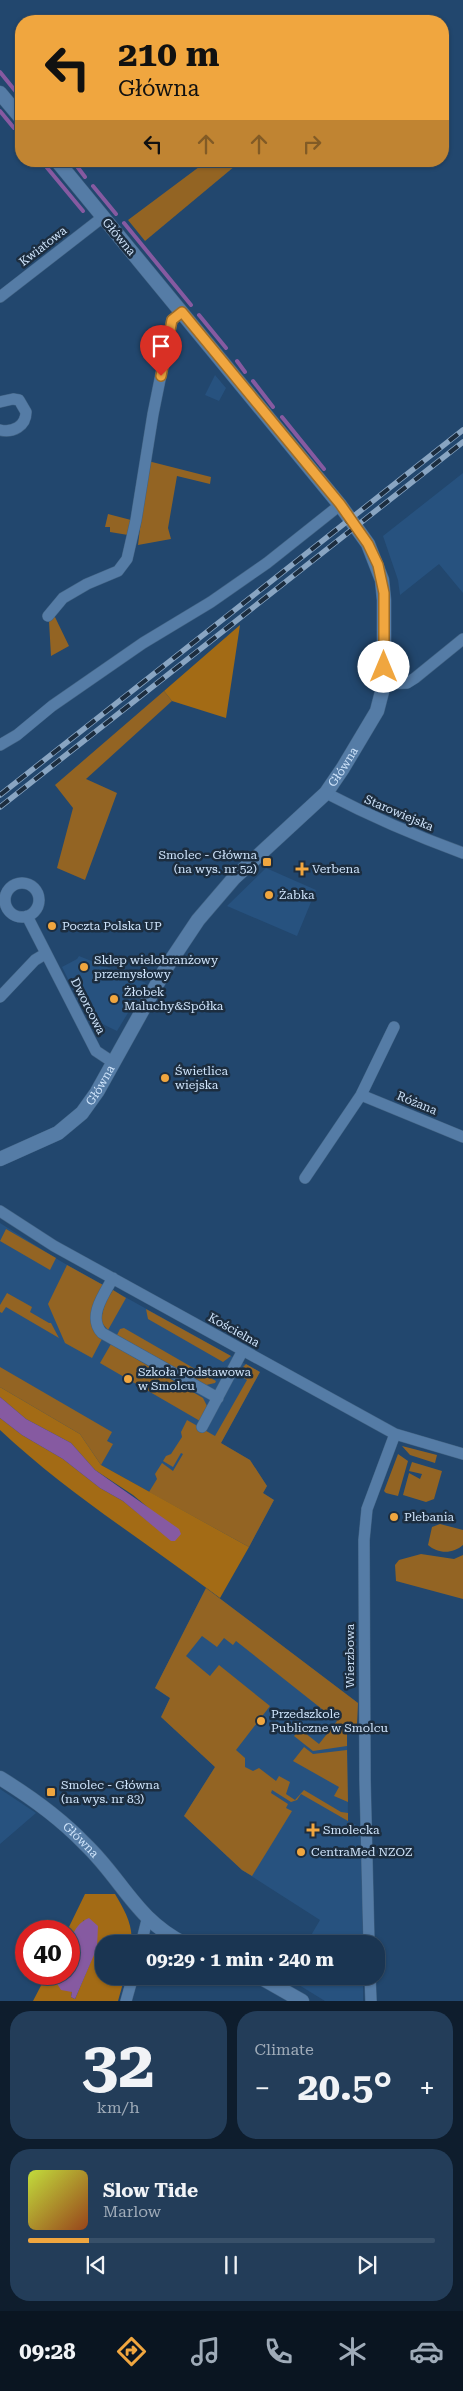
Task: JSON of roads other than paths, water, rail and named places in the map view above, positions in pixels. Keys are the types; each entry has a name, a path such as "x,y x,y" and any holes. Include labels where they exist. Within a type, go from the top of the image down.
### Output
{"street":[{"path":"0,93 15,111"},
{"name":"Główna","path":"0,1159 46,1139 76,1120 97,1092 166,968 207,907 234,878 326,794 376,711 384,684 384,600 382,580 368,544 340,504 62,167"},
{"name":"Kwiatowa","path":"0,297 102,217"},
{"path":"48,616 63,598 87,584 118,571 127,559 136,520 153,414 172,320 182,312"},
{"path":"0,402 13,398 19,400 25,407 26,417 19,427 12,430 0,430"},
{"path":"0,745 17,735 52,706 143,643 211,602 267,563 340,504"},
{"path":"384,684 406,683 463,639"},
{"name":"Starowiejska","path":"326,794 432,842 463,853"},
{"name":"Dworcowa","path":"27,916 96,1051 114,1063"},
{"path":"0,998 36,960 46,954"},
{"path":"305,1178 361,1095 394,1027"},
{"name":"Różana","path":"361,1095 463,1137"},
{"name":"Kościelna","path":"0,1211 54,1246 395,1434 463,1454"},
{"path":"113,1278 97,1310 98,1329 218,1398"},
{"path":"202,1426 243,1350"},
{"name":"Wierzbowa","path":"369,1935 365,1779 364,1540 367,1509 395,1434"},
{"name":"Główna","path":"0,1778 51,1812 86,1844 147,1920 169,1935"},
{"path":"143,1935 147,1920"},
{"path":"126,2001 130,1985"},
{"path":"273,1985 298,2000"},
{"path":"370,1985 371,2001"}],"waterway":[{"path":"0,72 15,91"},
{"path":"0,111 14,128"},
{"path":"46,167 83,211"},
{"path":"78,167 85,177"},
{"path":"93,186 116,214"},
{"path":"124,223 191,305"},
{"path":"199,315 226,348"},
{"path":"237,361 245,372"},
{"path":"253,381 273,407"},
{"path":"282,417 324,469"}],"railway":[{"path":"0,795 463,430"},
{"path":"0,807 463,442"}],"place":[{"name":"Smolec - Główna (na wys. nr 52)","path":"267,862"},
{"name":"Verbena","path":"302,869"},
{"name":"Żabka","path":"269,895"},
{"name":"Poczta Polska UP","path":"52,926"},
{"name":"Sklep wielobranżowy przemysłowy","path":"84,967"},
{"name":"Żłobek Maluchy&Spółka","path":"114,999"},
{"name":"Świetlica wiejska","path":"165,1078"},
{"name":"Szkoła Podstawowa w Smolcu","path":"128,1379"},
{"name":"Plebania","path":"394,1517"},
{"name":"Przedszkole Publiczne w Smolcu","path":"261,1721"},
{"name":"Smolec - Główna (na wys. nr 83)","path":"51,1792"},
{"name":"Smolecka","path":"313,1830"},
{"name":"CentraMed NZOZ","path":"301,1852"}]}
